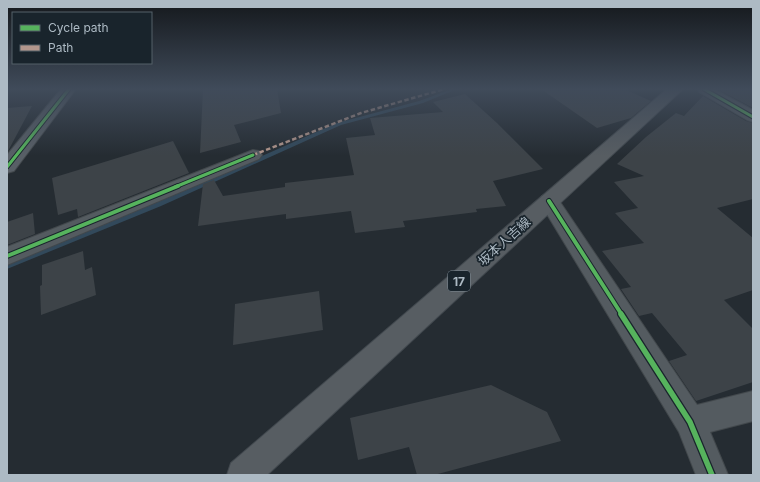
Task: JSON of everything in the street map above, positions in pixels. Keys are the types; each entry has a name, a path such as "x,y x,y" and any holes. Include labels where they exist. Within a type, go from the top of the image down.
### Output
{"main road":[{"name":"坂本人吉線","path":"243,475 650,111"}],"street":[{"path":"7,167 51,111"},
{"path":"743,111 753,117"},
{"path":"7,256 253,155"},
{"path":"549,201 603,289 690,422 712,475"},
{"path":"690,422 753,406"}],"building":[{"path":"7,111 29,111 7,153"},
{"path":"202,111 281,111 281,113 234,125 241,142 200,153"},
{"path":"484,111 543,169 493,181 506,206 476,209 477,212 403,221 405,227 355,233 351,211 286,219 286,214 198,226 203,184 214,180 223,196 285,187 285,183 354,175 346,138 375,135 370,118 443,112"},
{"path":"573,111 639,111 631,118 597,128"},
{"path":"688,111 730,111 746,121 753,123 753,199 717,208 753,238 753,290 724,300 753,329 753,382 696,401 669,361 687,355 652,313 639,316 621,289 631,287 602,251 644,243 615,213 638,208 614,182 644,176 617,164 646,137 676,113 684,116"},
{"path":"173,141 189,173 78,217 77,209 58,215 52,178"},
{"path":"33,213 35,234 7,245 7,222"},
{"path":"83,251 85,270 92,267 96,295 41,315 40,286 42,285 42,265"},
{"path":"319,291 323,330 233,345 235,304"},
{"path":"491,385 547,412 561,441 434,475 417,475 409,447 358,460 350,418"}],"waterway":[{"path":"7,266 159,204 339,124 384,111"}],"marked path":[{"path":"253,155 367,111"}],"cycle path":[{"path":"7,167 51,111"},
{"path":"743,111 753,117"},
{"path":"7,256 253,155"},
{"path":"549,201 690,422 712,475"}]}
